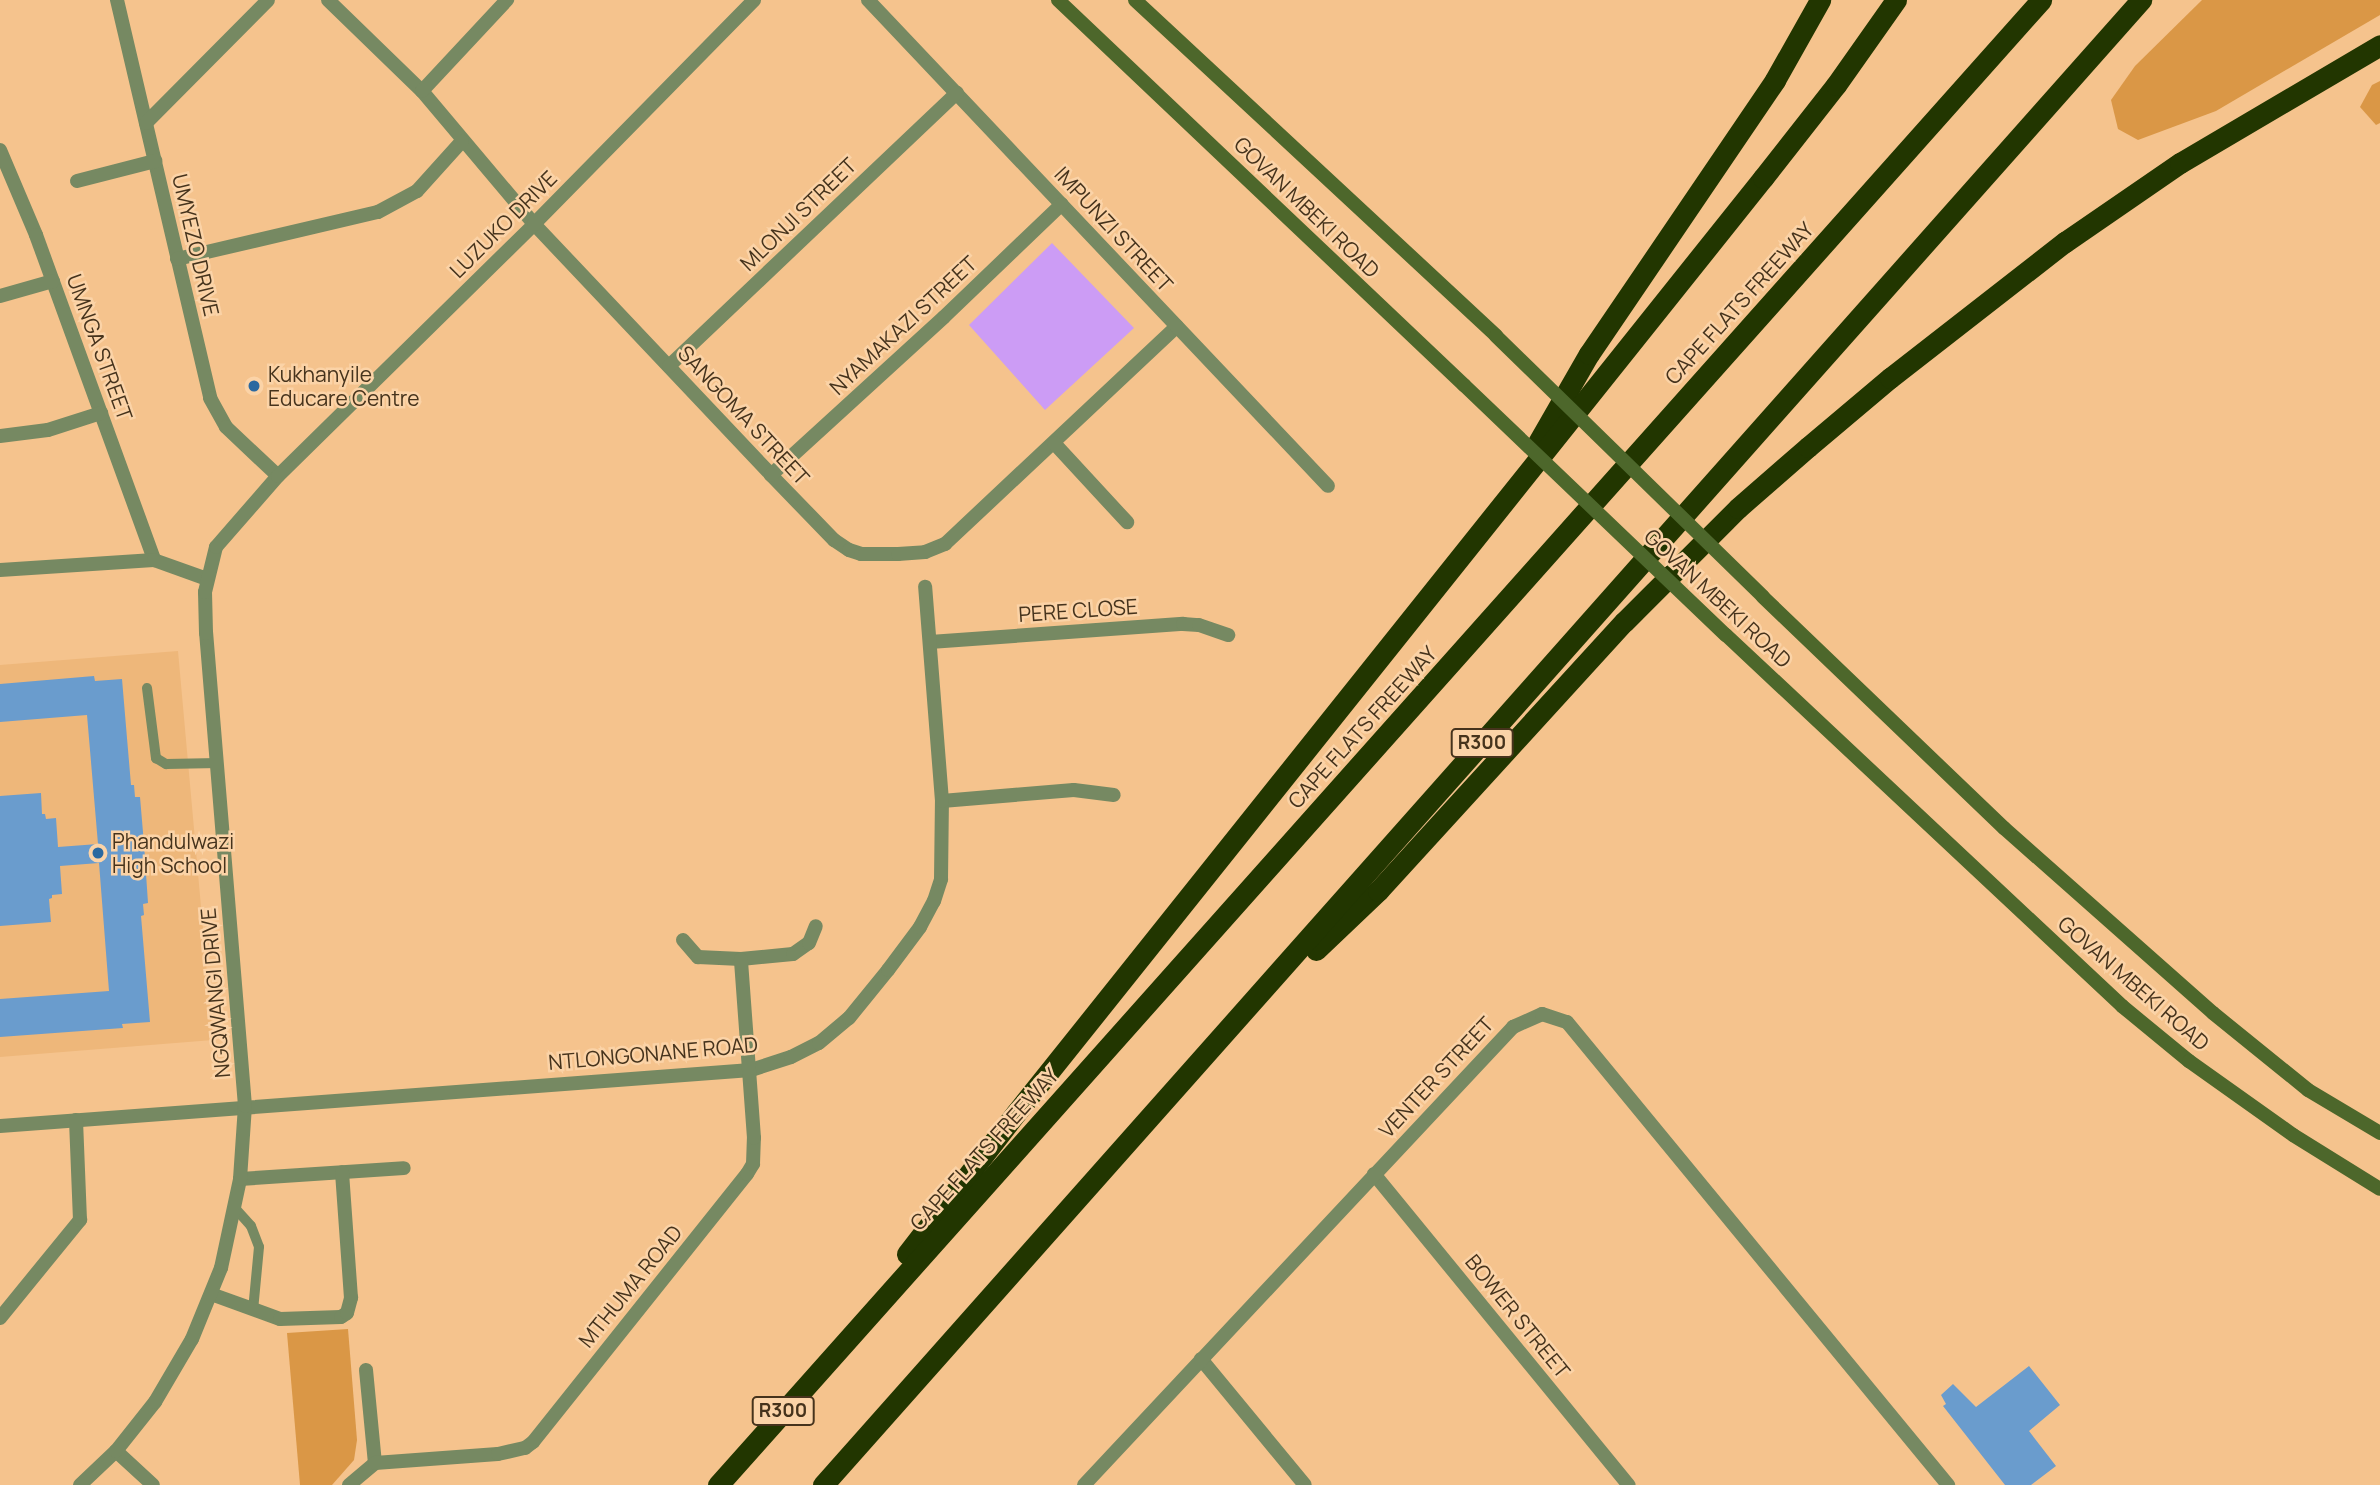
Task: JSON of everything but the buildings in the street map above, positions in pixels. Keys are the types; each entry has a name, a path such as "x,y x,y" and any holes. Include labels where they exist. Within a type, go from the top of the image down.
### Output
{"highway":[{"path":"1500,509 1589,354 1769,90 1820,0"},
{"path":"848,1338 927,1226 1836,85 1896,0"},
{"name":"CAPE FLATS FREEWAY","path":"718,1485 2042,0"},
{"name":"R300","path":"824,1485 2141,0"},
{"path":"1215,1045 1378,891 1624,622 1738,508 1808,447 1890,378 2065,242 2180,163 2380,44"}],"main road":[{"name":"GOVAN MBEKI ROAD","path":"1058,0 1726,635 2122,1006 2189,1060 2283,1128 2380,1189"},
{"name":"GOVAN MBEKI ROAD","path":"1135,0 1496,336 2004,828 2213,1013 2308,1090 2380,1133"}],"street":[{"name":"UMYEZO DRIVE","path":"117,0 210,398 226,428 278,476"},
{"path":"146,123 268,0"},
{"name":"SANGOMA STREET","path":"328,0 422,90 534,223 771,475 834,540 849,550 861,554 925,552 945,544 1177,326"},
{"path":"422,90 507,0"},
{"name":"LUZUKO DRIVE","path":"278,476 534,223 754,0"},
{"name":"IMPUNZI STREET","path":"868,0 1328,486"},
{"name":"MLONJI STREET","path":"669,366 957,93"},
{"path":"177,259 378,212 417,191 463,141"},
{"name":"UMNGA STREET","path":"0,150 53,281 154,560"},
{"path":"77,181 155,161"},
{"name":"NYAMAKAZI STREET","path":"771,475 944,317 1062,204"},
{"path":"0,296 53,281"},
{"path":"0,436 48,430 101,412"},
{"path":"1054,443 1127,522"},
{"name":"NGQWANGI DRIVE","path":"80,1485 116,1451 167,1384 192,1339 221,1268 240,1179 245,1106 206,633 207,579 216,547 225,533 278,476"},
{"path":"0,570 154,560 207,579"},
{"name":"NTLONGONANE ROAD","path":"0,1126 751,1070 819,1043 849,1018 920,927 934,901 941,879 942,801 925,587"},
{"name":"PERE CLOSE","path":"930,642 1182,624 1211,628 1228,635"},
{"path":"942,801 1074,790 1114,795"},
{"path":"683,940 698,957 741,959 793,954 809,943 816,926"},
{"name":"MTHUMA ROAD","path":"375,1463 498,1454 525,1448 533,1442 753,1164 751,1070 741,959"},
{"name":"VENTER STREET","path":"1084,1485 1513,1027 1542,1014 1567,1022 1948,1485"},
{"path":"0,1318 80,1220 76,1120"},
{"path":"240,1179 404,1168"},
{"path":"211,1294 253,1310 291,1320 341,1317 349,1309 351,1298 342,1172"},
{"name":"BOWER STREET","path":"1374,1174 1629,1485"},
{"path":"1201,1359 1305,1485"},
{"path":"349,1485 375,1463 366,1370"},
{"path":"116,1451 153,1485"}],"lane":[{"path":"147,688 156,758 166,764 218,763"},
{"path":"234,1207 251,1226 258,1247 253,1310"}],"shaded area":[{"path":"2202,0 2380,0 2380,15 2216,111 2138,140 2118,129 2111,100 2135,66"},
{"path":"2380,81 2380,123 2376,125 2360,107 2372,85"},
{"path":"1052,243 1134,328 1045,410 969,325"},
{"name":"Phandulwazi High School","path":"178,651 213,1040 0,1057 0,665"},
{"path":"348,1329 357,1440 354,1460 332,1485 300,1485 287,1333"}],"place":[{"name":"Kukhanyile Educare Centre","path":"254,386"},
{"name":"Phandulwazi High School","path":"98,853"}]}
